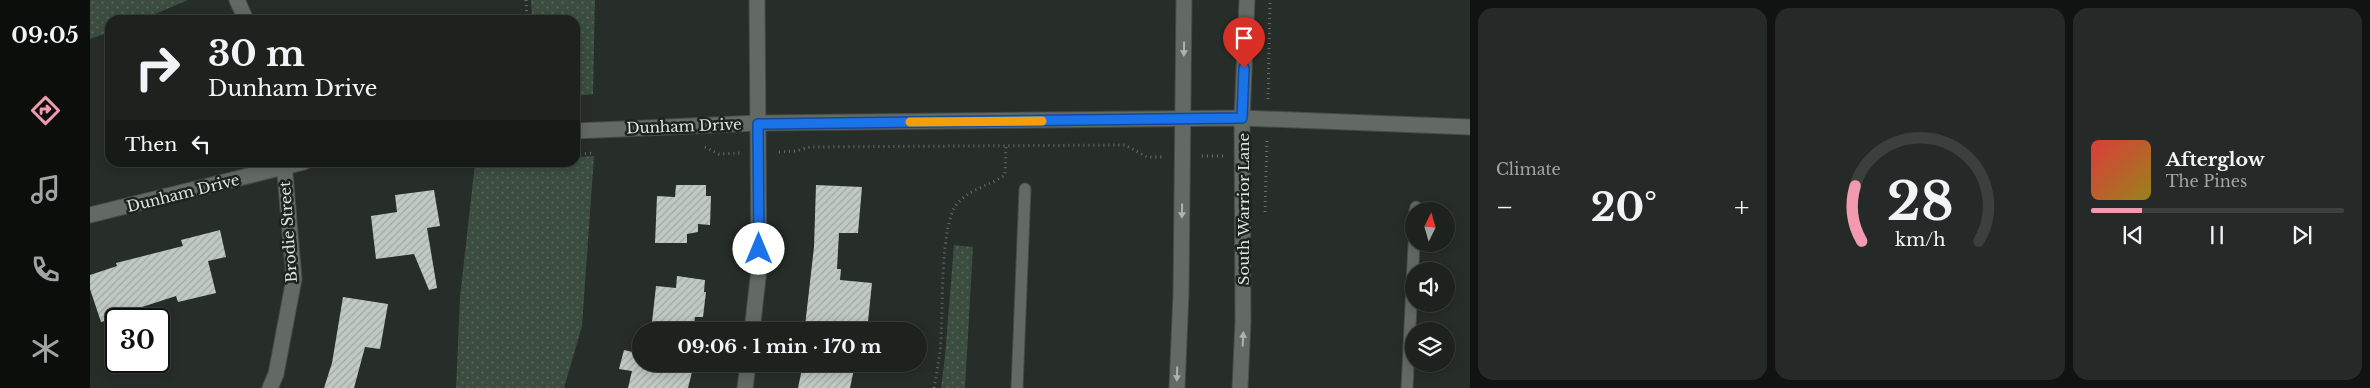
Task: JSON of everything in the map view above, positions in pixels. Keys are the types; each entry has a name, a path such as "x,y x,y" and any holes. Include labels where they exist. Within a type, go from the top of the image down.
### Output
{"street":[{"path":"237,0 244,15"},
{"path":"753,322 759,269 757,0"},
{"path":"1177,388 1181,293 1184,0"},
{"name":"South Warrior Lane","path":"1240,388 1244,321 1242,118 1247,0"},
{"name":"Dunham Drive","path":"580,131 758,124 1242,118 1470,128"},
{"name":"Dunham Drive","path":"90,215 276,167"},
{"name":"Brodie Street","path":"270,388 276,374 294,279 284,167"},
{"path":"745,388 747,372"}],"lane":[{"path":"1017,388 1025,189"},
{"path":"1407,388 1414,252"}],"path":[{"path":"526,0 527,15"},
{"path":"1265,213 1270,0"},
{"path":"697,147 706,147 719,154 796,151 810,147 1126,145 1147,157 1243,156"},
{"path":"934,388 941,340 948,228 955,206 965,195 995,182 1005,175 1006,146"},
{"path":"580,154 603,152"}],"green space":[{"path":"90,0 188,0 153,15 105,15 105,34 90,39"},
{"path":"531,0 595,0 593,94 580,95 580,15 532,15"},
{"path":"594,156 582,326 564,388 456,388 460,297 475,167 580,167 580,157"},
{"path":"954,245 973,247 965,388 941,388 945,356"}],"building":[{"path":"676,185 706,185 706,196 711,196 710,225 698,224 698,232 687,234 687,243 655,243 657,196 675,197"},
{"path":"816,185 862,187 858,233 839,233 837,269 841,269 840,280 872,283 868,322 805,322 814,247"},
{"path":"434,190 440,226 427,228 437,288 429,290 414,254 376,259 371,216 397,212 395,195"},
{"path":"220,230 226,257 208,261 216,293 178,302 176,296 139,308 105,308 105,321 101,322 90,289 90,275 117,266 116,263 183,246 181,240"},
{"path":"677,276 705,280 704,292 706,292 703,317 695,317 694,322 652,322 656,286 676,288"},
{"path":"343,297 388,304 380,349 365,347 354,388 324,388 332,363"},
{"path":"624,350 632,352 632,371 619,369"},
{"path":"632,371 692,372 688,388 628,388"},
{"path":"801,372 853,372 850,388 798,388"}],"slow traffic":[{"path":"910,122 1042,121"}],"route":[{"path":"759,249 758,124 1242,118 1244,68"}]}
